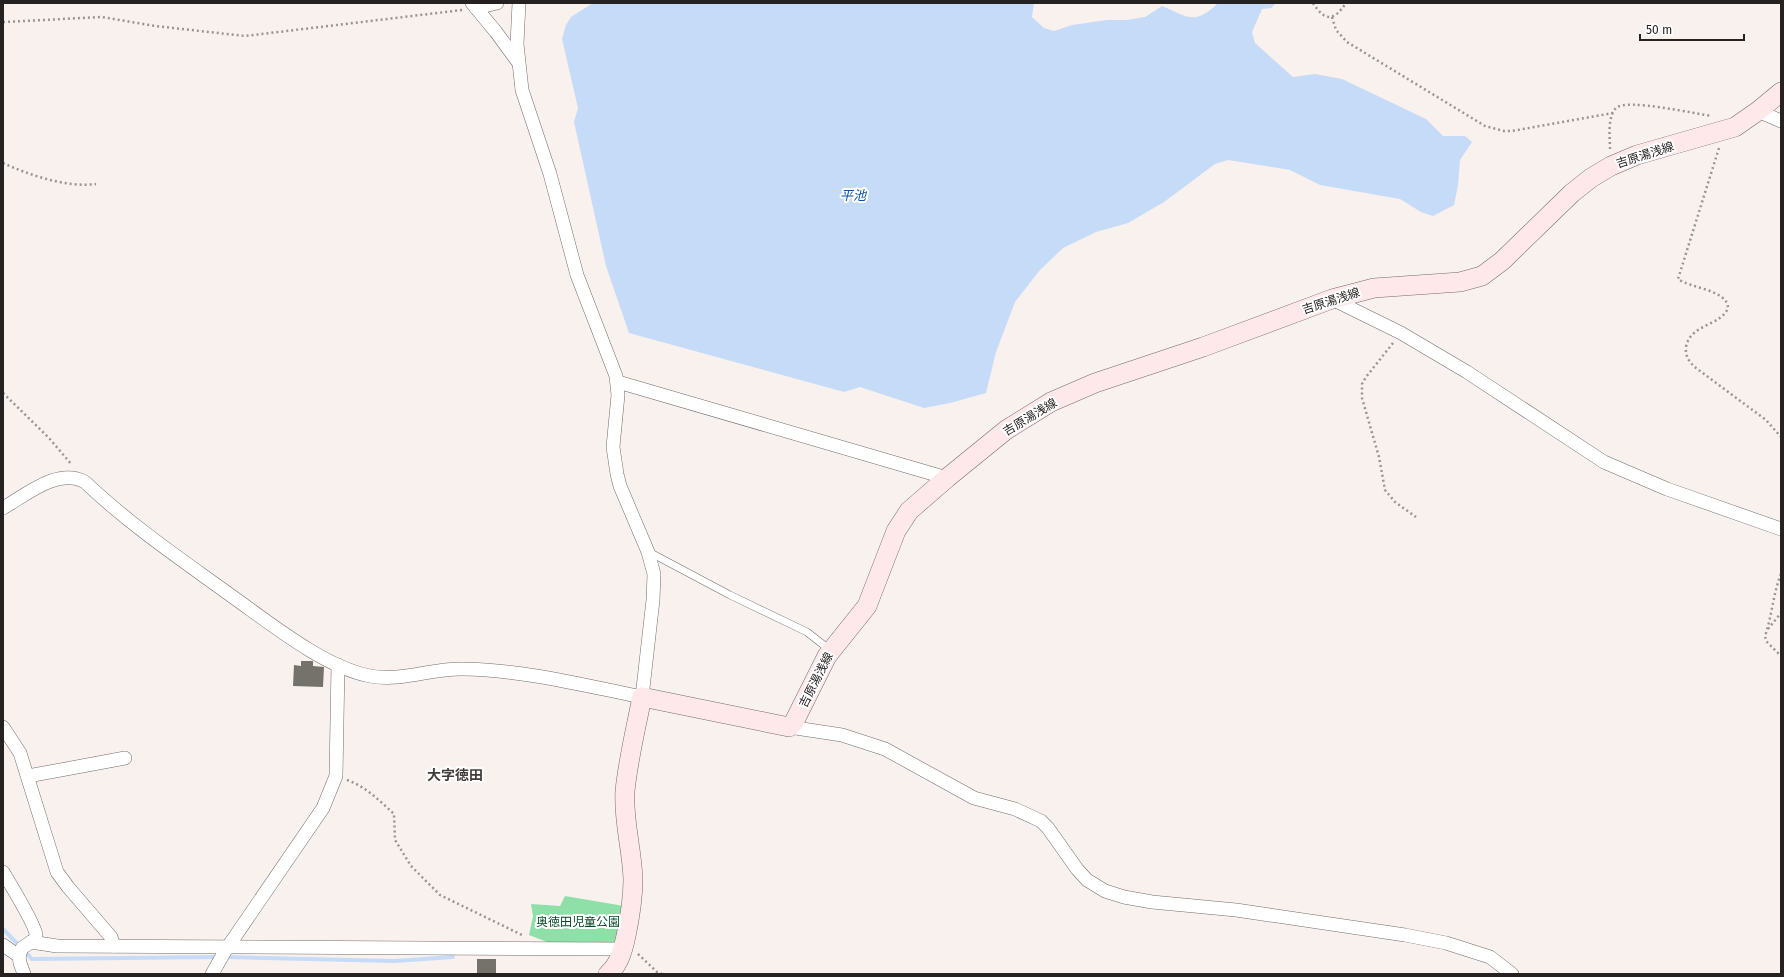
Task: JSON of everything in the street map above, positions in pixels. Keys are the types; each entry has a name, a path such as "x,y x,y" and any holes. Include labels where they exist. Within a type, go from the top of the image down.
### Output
{"main road":[{"name":"吉原湯浅線","path":"789,727 794,722 830,650 867,606 896,531 904,518 917,503 1006,430 1051,402 1095,383 1202,347 1332,299 1374,288 1460,282 1472,280 1482,276 1502,261 1572,193 1611,166 1637,155 1725,131 1739,124 1758,111 1781,92"},
{"path":"608,974 615,967 624,944 632,898 633,878 625,810 626,790 642,697 789,727"}],"street":[{"path":"474,6 497,3"},
{"path":"3,508 46,483 61,477 73,477 85,482 135,526 284,633 338,665 370,676 406,677 461,669 507,671 533,674 642,697 654,587 654,574 648,552 620,486 616,468 613,447 618,382 613,364 577,275 550,174 522,90 516,32 519,3"},
{"path":"474,6 518,62"},
{"path":"1758,111 1781,121"},
{"path":"1332,299 1401,333 1467,372 1604,462 1667,489 1781,528"},
{"path":"618,382 947,478"},
{"path":"212,974 228,947 323,808 336,776 338,665"},
{"path":"3,727 17,746 28,776 57,872 111,937 114,946"},
{"path":"789,727 842,735 885,748 974,798 1016,809 1041,820 1077,869 1087,880 1105,892 1152,902 1236,910 1405,935 1446,943 1490,957 1512,974"},
{"path":"28,776 126,758"},
{"path":"3,872 36,934 35,938 22,948 19,956 24,974"},
{"path":"31,942 57,946 228,947 624,944"},
{"path":"3,945 19,956"}],"lane":[{"path":"648,552 730,595 807,632 830,650"}],"path":[{"path":"1313,3 1322,15 1332,17 1339,14 1346,3"},
{"path":"3,22 102,17 156,26 246,36 474,6"},
{"path":"1332,17 1336,30 1347,42 1485,126 1493,129 1508,131 1530,129 1613,113"},
{"path":"1611,166 1610,131 1613,113 1616,108 1623,104 1638,104 1714,117"},
{"path":"1718,151 1678,279 1721,296 1727,301 1728,308 1724,315 1706,324 1690,337 1686,349 1688,360 1696,368 1766,420 1781,437"},
{"path":"3,163 53,180 87,185 96,184"},
{"path":"1401,333 1366,377 1362,384 1362,398 1378,456 1385,490 1395,502 1416,517"},
{"path":"3,393 49,438 85,482"},
{"path":"1781,574 1776,585 1766,633 1766,641 1781,656"},
{"path":"1766,633 1781,613"},
{"path":"336,776 356,783 382,802 394,814 395,840 411,866 440,895 524,936"},
{"path":"624,944 662,974"}],"green space":[{"name":"奥徳田児童公園","path":"565,896 624,906 615,944 555,945 529,935 533,916 531,904 560,906"}],"water":[{"name":"平池","path":"593,3 1034,3 1032,17 1044,28 1054,31 1072,25 1145,17 1162,6 1185,16 1197,17 1203,15 1218,3 1276,3 1271,8 1262,9 1252,32 1255,43 1293,77 1315,74 1342,79 1426,119 1443,136 1465,136 1472,142 1460,160 1458,185 1454,205 1433,216 1421,212 1400,199 1320,185 1290,170 1228,160 1215,164 1164,202 1128,223 1096,232 1063,248 1040,270 1015,302 996,352 986,393 950,403 924,408 860,387 844,392 629,333 606,266 574,122 578,108 562,39 566,25 571,17"}],"building":[{"path":"301,661 313,661 313,666 324,667 323,687 293,686 294,665 301,666"},
{"path":"477,959 496,959 496,974 477,974"}],"waterway":[{"path":"3,929 32,959 218,957"},
{"path":"225,957 394,961 453,957"}],"district":[{"name":"大字徳田","path":"455,775"}]}
